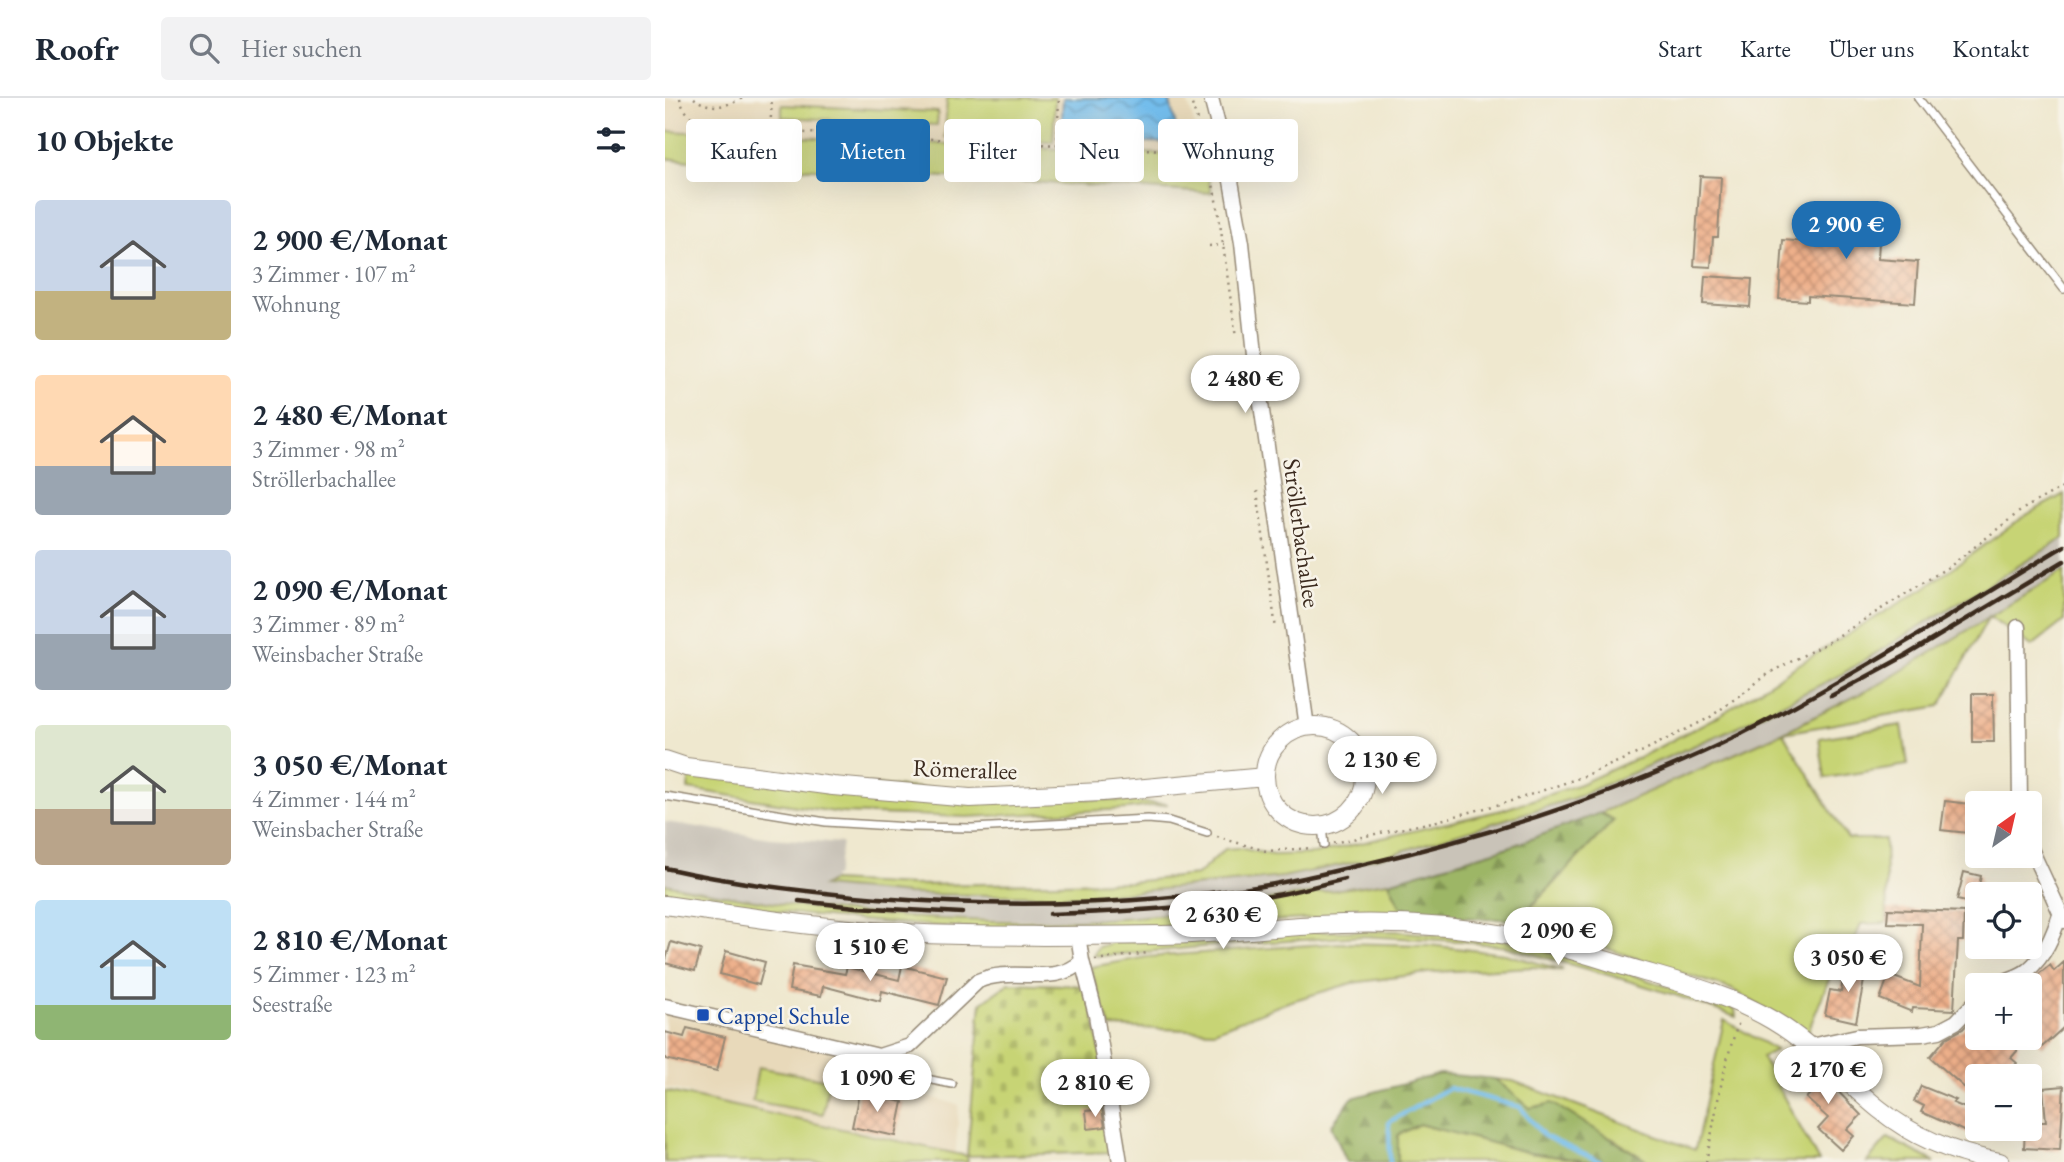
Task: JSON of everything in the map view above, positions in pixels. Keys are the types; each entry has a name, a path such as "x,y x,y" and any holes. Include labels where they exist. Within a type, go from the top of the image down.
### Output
{"street":[{"name":"Ströllerbachallee","path":"1211,98 1228,164 1242,243 1254,355 1307,727"},
{"path":"2018,627 2020,791"},
{"path":"1307,727 1333,729 1347,737 1359,750 1365,766 1366,782 1361,798 1351,812 1338,822 1322,826 1305,826 1289,820 1268,794 1265,777 1267,762 1274,748 1284,737 1307,727"},
{"name":"Römerallee","path":"665,760 686,767 833,786 970,798 1103,792 1265,777"},
{"path":"2023,973 2039,958 2062,918 2039,868"},
{"path":"665,905 898,933 1020,937 1166,935 1369,924 1464,929 1521,938 1708,991 1749,1007 1810,1046 1879,1110 1907,1129 1937,1145 1969,1156 2000,1162"},
{"path":"1078,935 1096,1015 1120,1162"},
{"path":"665,1006 879,1056 910,1046 978,981 1007,973 1056,975 1073,969 1082,961"},
{"path":"1810,1046 1857,1036 1939,1031 1956,1022 1965,1013"}],"lane":[{"path":"1918,98 2064,289"},
{"path":"665,796 826,822 972,828 1148,819 1169,821 1207,833"},
{"path":"1322,826 1325,845"},
{"path":"879,1056 902,1072 952,1084"}],"path":[{"path":"680,98 682,106 693,119"},
{"path":"694,98 706,107 730,104 743,98"},
{"path":"771,119 772,98"},
{"path":"1058,119 1059,98"},
{"path":"1190,98 1197,119"},
{"path":"802,133 1055,145"},
{"path":"1212,182 1237,348"},
{"path":"1209,246 1242,243"},
{"path":"1255,481 1276,629"},
{"path":"1207,833 1266,851 1304,850 1437,821 1515,800 1582,777 1641,752 1709,718 1771,672 1827,643 1953,564 2023,509 2064,486"},
{"path":"1082,961 1149,953"},
{"path":"1706,1162 1728,1052 1740,1021 1749,1007"}],"shaded area":[{"path":"665,98 1186,98 1193,119 1158,119 1158,154 1144,153 1144,119 1055,119 1055,149 1041,148 1041,119 944,119 944,144 930,143 930,119 816,119 816,138 802,137 802,119 686,119 686,132 665,131"},
{"path":"2064,538 2064,571 1880,684 1782,733 1617,807 1512,846 1389,882 1252,904 1106,919 970,919 878,914 729,897 665,884 665,822 770,838 842,843 836,875 824,886 998,897 1091,896 1283,877 1389,855 1574,798 1732,729 1840,675"},
{"path":"665,1013 885,1064 895,1087 959,1105 955,1162 679,1162 693,1094 665,1087"}],"green space":[{"path":"947,98 1055,98 1053,142 1041,141 1041,119 946,119"},
{"path":"782,105 938,112 937,125 930,125 930,119 782,117"},
{"path":"665,131 686,132 686,160 665,158"},
{"path":"802,137 816,138 816,169 802,168"},
{"path":"930,143 944,144 944,177 930,176"},
{"path":"1041,148 1055,149 1055,182 1144,182 1144,153 1158,154 1158,182 1209,182 1211,193 1029,182 1041,182"},
{"path":"2064,494 2064,538 1840,675 1732,729 1574,798 1389,855 1283,877 1091,896 908,894 823,886 831,881 912,885 1130,882 1197,875 1225,849 1239,848 1273,855 1314,854 1502,810 1580,784 1646,754 1720,715 1926,587 2026,515"},
{"path":"2064,571 2064,621 2032,646 1990,617"},
{"path":"1988,618 1940,706 1783,733 1848,839 1885,839 1887,923 1861,924 1846,961 1836,962 1807,1034 1731,989 1519,920 1614,820 1600,813 1782,733 1880,684"},
{"path":"1902,725 1908,765 1825,778 1819,738"},
{"path":"690,773 1168,804 1127,809 967,817 841,813 688,789"},
{"path":"1600,813 1614,820 1518,920 1404,915 1389,882 1512,846"},
{"path":"1389,882 1404,915 1126,930 1001,929 888,923 665,895 665,884 828,910 939,919 1049,921 1176,913"},
{"path":"1393,931 1503,940 1623,972 1735,1009 1736,1017 1675,995 1508,947 1461,941 1361,936 1093,955 1098,947 1114,942 1290,932"},
{"path":"1338,943 1429,945 1505,954 1563,970 1534,967 1435,972 1352,983 1288,1002 1214,1031 1110,1027 1090,967 1147,957"},
{"path":"1009,983 1088,986 1119,1152 967,1156 981,1003"},
{"path":"1724,1020 1776,1050 1762,1057 1819,1162 1649,1162 1613,1139 1530,1108 1495,1079 1513,1081 1695,1150"},
{"path":"758,1067 829,1080 823,1114 752,1101"},
{"path":"1440,1074 1495,1079 1530,1108 1552,1103 1649,1162 1582,1162 1530,1153 1419,1124 1398,1135 1398,1162 1347,1162 1331,1126 1352,1098"},
{"path":"665,1091 967,1156 968,1162 665,1162"},
{"path":"1418,1124 1530,1153 1582,1162 1398,1162 1398,1135"},
{"path":"1888,1138 1935,1162 1867,1162"}],"water":[{"path":"1063,98 1169,98 1174,119 1158,119 1158,142 1144,142 1144,119 1062,119"}],"building":[{"path":"1700,176 1721,177 1718,237 1713,237 1711,267 1694,266"},
{"path":"1821,202 1881,206 1878,259 1918,262 1915,303 1808,296 1808,301 1779,299 1783,240 1819,243"},
{"path":"1705,276 1752,279 1750,307 1703,304"},
{"path":"1972,694 1993,694 1994,742 1972,742"},
{"path":"1945,801 1965,804 1965,833 1941,830"},
{"path":"1964,872 1981,876 1980,882 1965,882 1965,902 1957,900"},
{"path":"1888,909 1964,912 1963,941 1958,941 1954,1010 1913,1008 1912,1012 1880,999 1889,975 1920,987 1922,924 1887,923"},
{"path":"671,942 701,950 695,971 665,963"},
{"path":"726,951 765,962 759,985 720,974"},
{"path":"1846,961 1867,965 1856,1022 1825,1015 1830,990 1841,992"},
{"path":"2064,962 2064,1027 2042,1047 2040,973 2050,965 2054,971"},
{"path":"793,965 845,974 847,967 899,980 902,966 947,977 939,1005 882,991 880,1001 823,986 821,996 789,990"},
{"path":"1965,1027 1965,1050 2017,1050 2011,1058 2017,1063 1965,1064 1965,1088 1930,1057 1946,1038"},
{"path":"687,1028 725,1037 717,1071 665,1059 665,1032 684,1037"},
{"path":"1798,1060 1825,1078 1861,1115 1847,1130 1854,1136 1841,1150 1818,1129 1828,1118 1806,1098 1813,1091 1789,1071"},
{"path":"1921,1086 1956,1100 1953,1103 1965,1108 1965,1132 1921,1112 1924,1106 1914,1101"},
{"path":"2064,1086 2060,1150 2024,1148 2024,1141 2042,1141 2042,1122 2046,1122 2043,1088"},
{"path":"859,1093 903,1102 896,1136 852,1127"},
{"path":"1102,1109 1105,1127 1088,1129 1086,1111"}],"waterway":[{"path":"1390,1162 1389,1122 1449,1088 1520,1107 1544,1136 1601,1162"}],"railway":[{"path":"665,868 744,883 825,893 923,901 1012,904 1101,902 1190,895 1267,885 1332,872 1462,839 1558,810 1698,755 1825,689 2064,546"},
{"path":"1831,696 1905,656 2064,561"},
{"path":"1050,914 1135,911 1220,903 1285,893 1345,879"},
{"path":"799,901 962,913"}],"place":[{"name":"Cappel Schule","path":"703,1015"}]}
